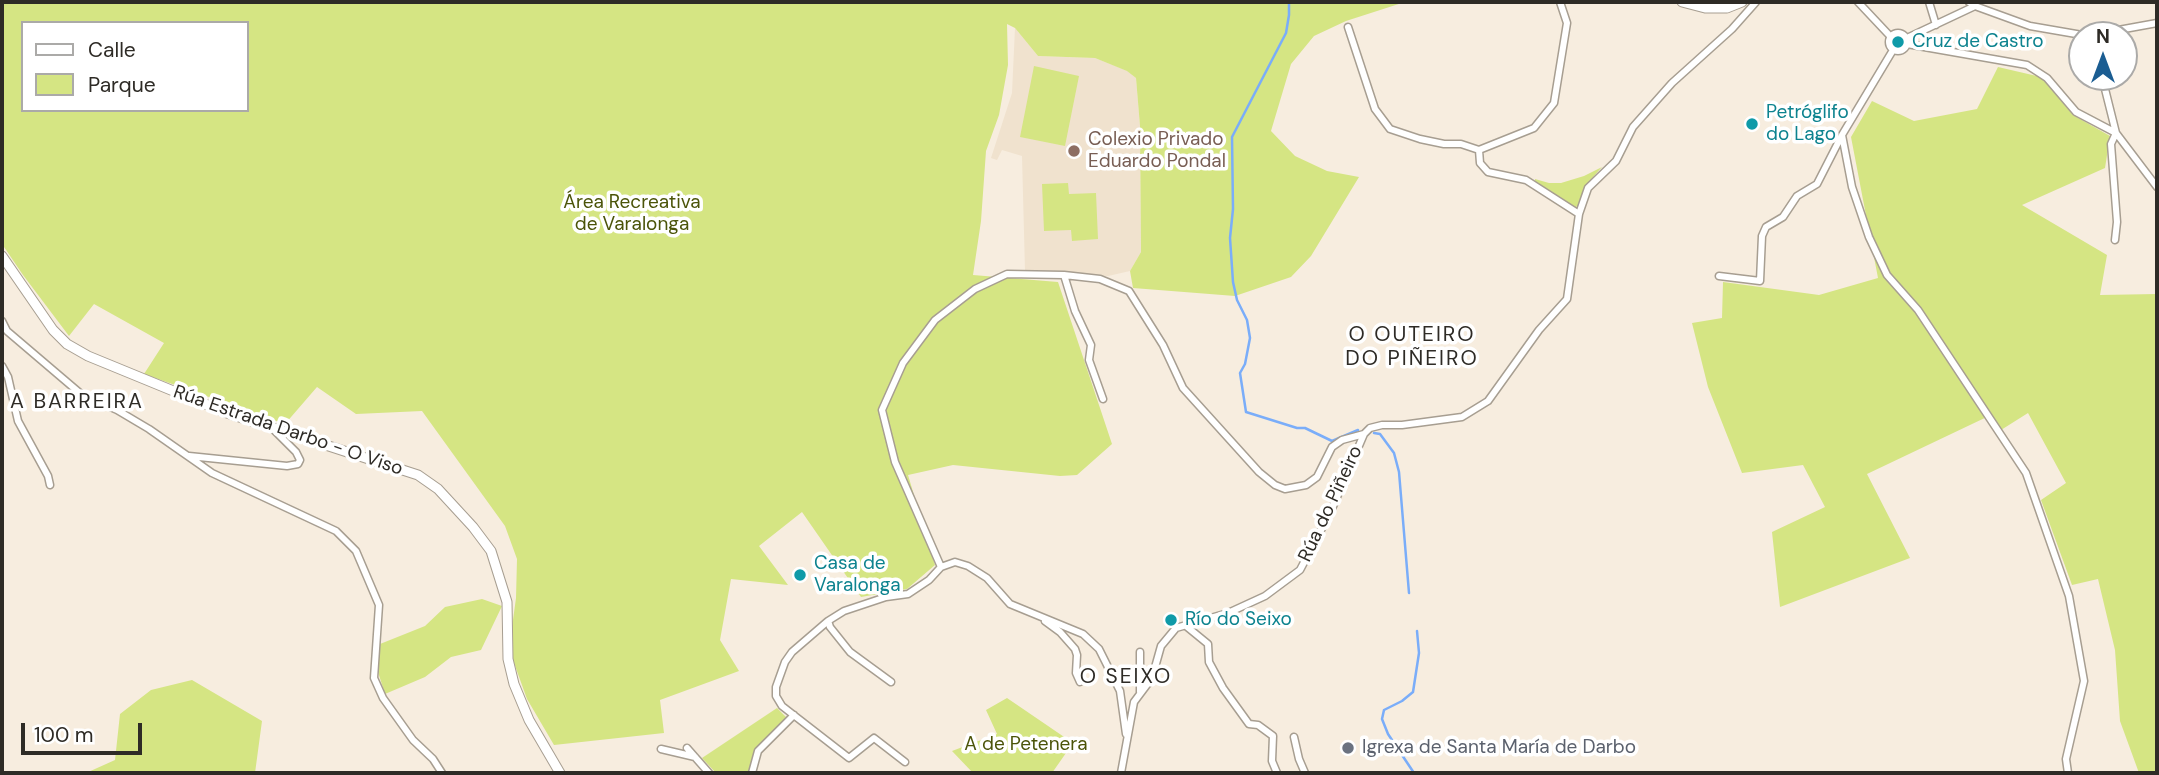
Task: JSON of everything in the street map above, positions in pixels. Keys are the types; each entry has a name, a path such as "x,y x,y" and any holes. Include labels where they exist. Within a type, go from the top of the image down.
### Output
{"main road":[{"path":"1682,2 1704,8 1727,8 1742,2"},
{"name":"Rúa Estrada Darbo - O Viso","path":"2,256 53,330 67,344 88,356 165,389 418,475 438,489 491,551 507,602 508,659 514,684 529,720 560,773"}],"street":[{"path":"1348,27 1375,109 1390,129 1420,139 1461,144 1479,150 1534,128 1554,103 1567,23 1560,2"},
{"path":"941,566 895,462 882,410 903,363 935,320 975,289 1007,274 1100,279 1129,291 1163,345 1183,388 1275,485 1284,489 1306,485 1317,477 1332,447 1342,440 1364,434 1370,428 1382,425 1462,417 1488,401 1539,330 1567,299 1579,214 1588,188 1616,161 1633,127 1672,83 1732,29 1756,2"},
{"path":"1858,2 1890,36"},
{"path":"1929,2 1936,24"},
{"path":"1893,50 1902,50 1907,41 1972,4 2030,26 2068,33"},
{"path":"2138,26 2157,23"},
{"path":"1890,36 1901,32 1907,41 2027,65 2047,78 2076,112 2116,133"},
{"path":"1890,36 1889,42 1893,50"},
{"path":"1719,276 1760,281 1762,236 1766,227 1783,217 1797,197 1817,184 1842,135 1893,50"},
{"path":"2106,91 2116,133 2157,187"},
{"path":"2115,240 2117,222 2111,144 2116,133"},
{"path":"1842,135 1852,187 1869,237 1887,275 1917,310 2026,473 2069,596 2084,681 2066,759 2068,773"},
{"path":"1479,150 1480,163 1488,172 1526,180 1579,214"},
{"path":"1064,275 1075,311 1091,345 1088,360 1103,399"},
{"path":"2,321 11,334 81,394 117,410 212,473 336,531 356,551 379,605 374,678 383,698 413,740 433,759 442,773"},
{"path":"2,334 11,334"},
{"path":"2,366 8,377 18,421 48,476 50,485"},
{"path":"188,456 287,466 298,464 300,460 296,452 271,426"},
{"name":"Rúa do Piñeiro","path":"1121,773 1134,702 1152,678 1161,646 1176,628 1228,613 1265,596 1300,570 1331,511 1364,434"},
{"path":"905,762 874,738 849,758 782,706 776,696 776,687 792,652 828,621 844,611 886,597 908,594 929,580 941,566 955,562 968,566 987,578 1010,604 1083,634 1099,649 1121,691 1127,739"},
{"path":"1038,616 1060,632 1075,649 1076,673 1080,682"},
{"path":"828,621 850,652 891,682"},
{"path":"1186,626 1208,644 1209,662 1223,688 1249,724 1258,726 1273,736 1272,761 1277,773"},
{"path":"1140,652 1140,694"},
{"path":"752,773 758,751 794,715"},
{"path":"1294,737 1299,759 1306,773"},
{"path":"687,748 709,773"},
{"path":"661,749 695,757"}],"shaded area":[{"name":"Colexio Privado Eduardo Pondal","path":"1015,28 1038,56 1095,58 1128,71 1136,78 1140,126 1141,252 1130,271 1108,276 1025,271 1022,156 1002,150 997,160 991,158 1012,93"}],"green space":[{"name":"Área Recreativa de Varalonga","path":"2,2 1405,2 1346,21 1314,36 1291,64 1271,131 1295,156 1327,171 1359,177 1311,256 1291,277 1235,296 1133,288 1130,271 1141,252 1140,126 1136,78 1127,71 1095,58 1038,56 1015,28 1007,24 1008,65 999,115 986,151 981,221 973,275 1058,282 1112,444 1077,475 1060,476 953,465 908,475 935,565 907,589 861,597 802,512 759,546 788,585 731,579 720,640 739,671 660,700 664,733 554,745 527,699 509,649 516,598 517,559 505,526 422,411 356,414 317,387 285,424 144,374 164,343 94,304 69,336 2,244"},
{"path":"1034,66 1079,76 1065,146 1020,137"},
{"path":"1998,67 2041,77 2073,115 2110,136 2105,168 2022,205 2107,255 2100,295 2157,294 2157,773 2139,773 2120,721 2115,650 2098,579 2072,585 2041,500 2066,483 2028,413 2001,430 1991,415 1867,474 1910,558 1780,607 1772,532 1825,507 1803,465 1742,473 1708,387 1692,323 1722,318 1723,282 1819,295 1878,278 1851,137 1872,101 1914,121 1977,109"},
{"path":"1602,167 1586,185 1578,206 1574,208 1535,182 1535,179 1561,183"},
{"path":"1068,183 1069,194 1096,193 1098,239 1072,241 1071,230 1044,231 1042,184"},
{"path":"482,599 502,606 481,650 451,657 425,677 385,694 378,672 380,644 425,626 445,607"},
{"path":"192,680 262,721 255,773 86,773 115,760 120,714 151,690"},
{"name":"A de Petenera","path":"1007,698 1073,743 1052,773 973,773 952,751 997,734 986,710"},
{"path":"777,708 788,719 756,749 749,773 716,773 702,758"}],"waterway":[{"path":"1289,2 1286,33 1232,137 1233,209 1230,238 1233,282 1237,300 1247,320 1250,338 1245,364 1240,373 1246,412 1305,428 1332,441 1358,430"},
{"path":"1374,433 1380,434 1394,453 1399,472 1409,593"},
{"path":"1414,773 1388,734 1382,719 1384,710 1413,692 1419,653 1417,631"}],"place":[{"name":"Cruz de Castro","path":"1898,42"},
{"name":"Petróglifo do Lago","path":"1752,124"},
{"name":"Colexio Privado Eduardo Pondal","path":"1074,151"},
{"name":"Casa de Varalonga","path":"800,575"},
{"name":"Río do Seixo","path":"1171,620"},
{"name":"Igrexa de Santa María de Darbo","path":"1348,748"}],"district":[{"name":"O OUTEIRO DO PIÑEIRO","path":"1412,347"},
{"name":"A BARREIRA","path":"77,402"},
{"name":"O SEIXO","path":"1126,677"}]}
